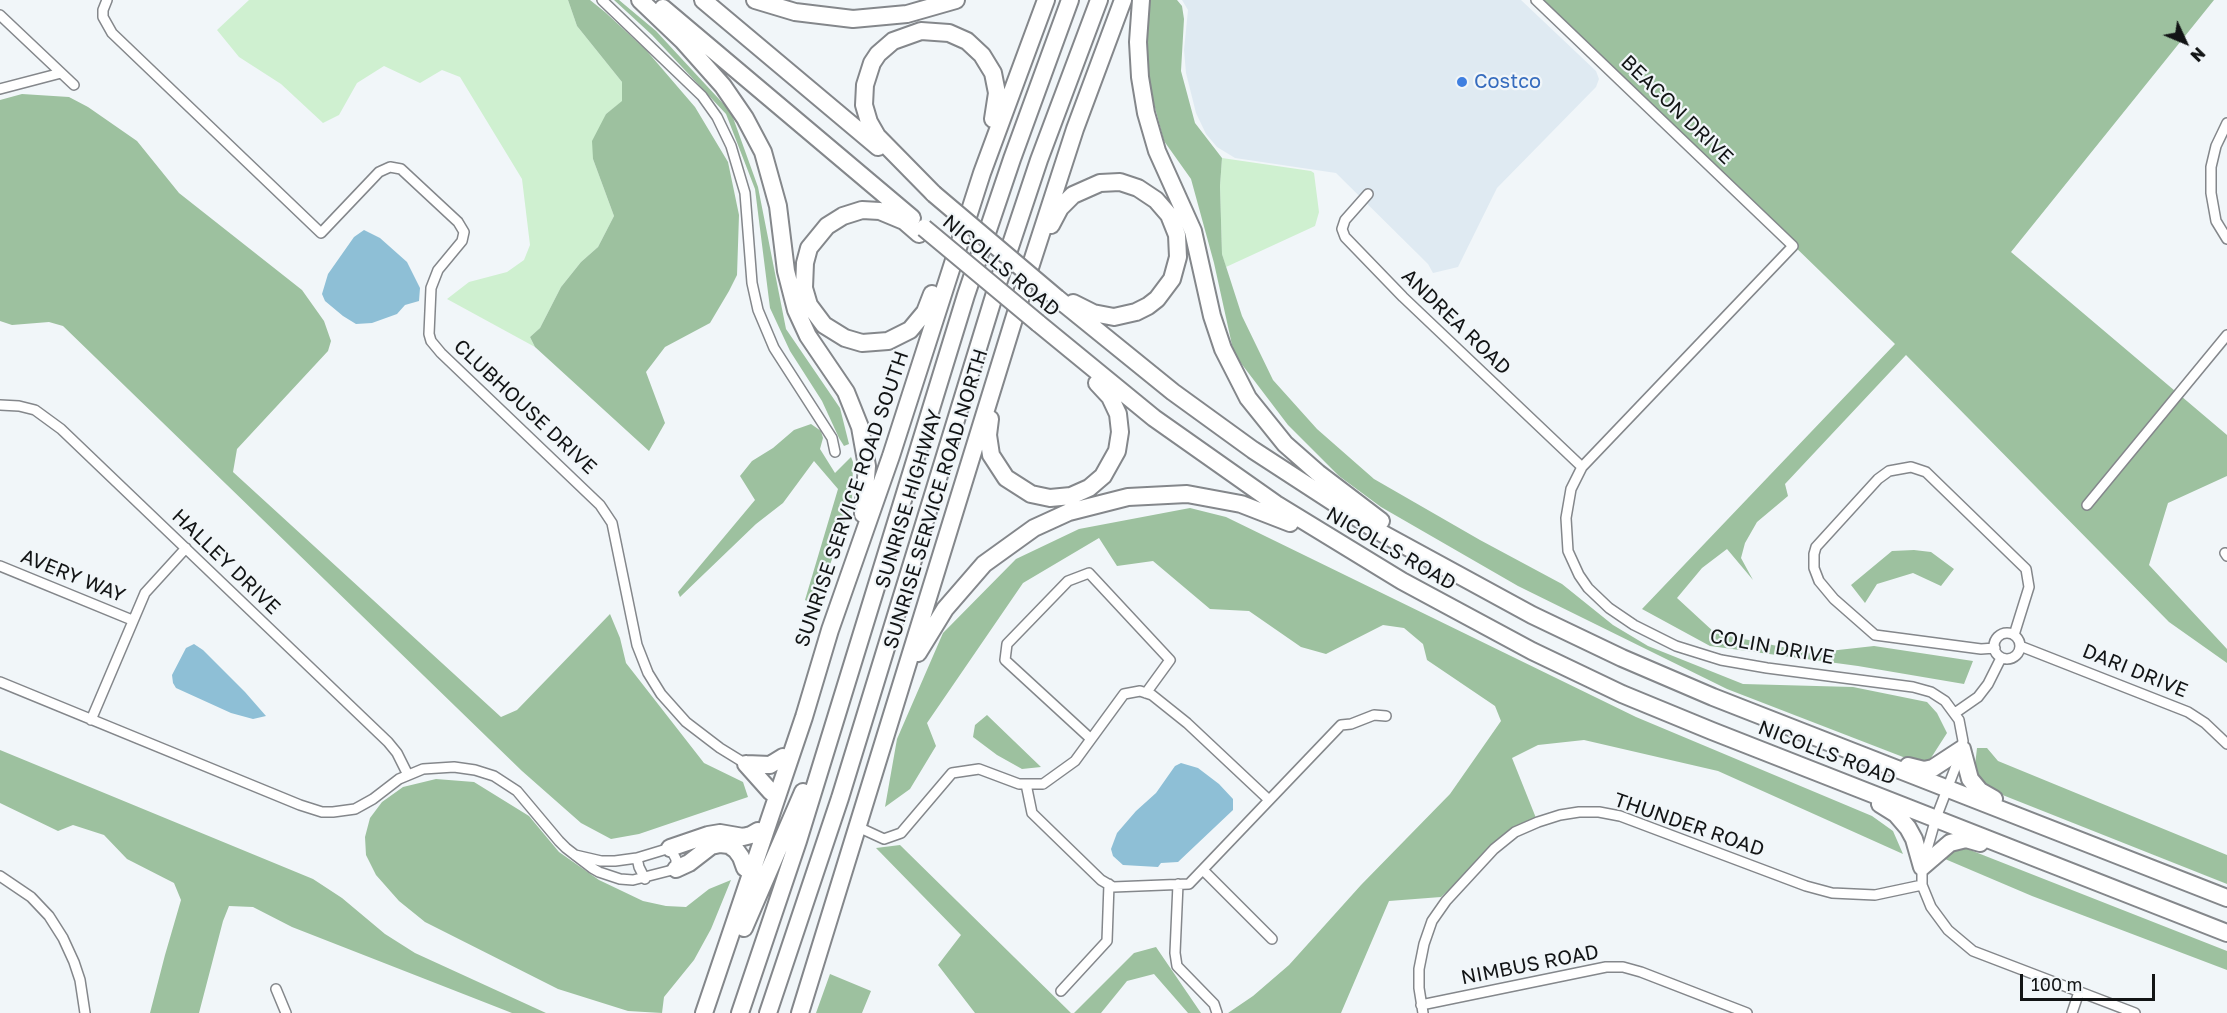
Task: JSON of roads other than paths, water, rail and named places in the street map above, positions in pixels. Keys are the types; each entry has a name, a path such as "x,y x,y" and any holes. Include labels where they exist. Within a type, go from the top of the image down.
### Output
{"highway":[{"path":"640,0 683,41 723,86 755,134 769,169 778,206 786,271 796,310 812,342 846,392 864,440 867,466 866,492 852,563"},
{"name":"NICOLLS ROAD","path":"653,0 922,231 961,260 1146,411 1276,504 1359,556 1480,624 1577,673 1712,731 2227,933"},
{"name":"NICOLLS ROAD","path":"703,0 934,194 1022,273"},
{"path":"755,0 795,12 854,18 907,14 956,0"},
{"name":"SUNRISE SERVICE ROAD SOUTH","path":"704,1013 800,728 816,671 852,563 870,518 982,173 1046,0"},
{"name":"SUNRISE HIGHWAY","path":"740,1013 798,841 973,273 1070,0"},
{"name":"SUNRISE HIGHWAY","path":"770,1013 840,798 998,283 1043,150 1099,0"},
{"name":"SUNRISE SERVICE ROAD NORTH","path":"800,1013 1002,355 1022,273 1123,0"},
{"path":"1141,0 1138,60 1148,122 1157,150 1193,231 1212,316 1222,349 1239,381 1258,412 1300,458 1345,495 1446,570"},
{"path":"934,194 877,136 869,122 864,105 865,85 872,63 885,48 902,37 921,31 949,33 975,47 989,63 997,93 982,173"},
{"path":"1120,182 1148,193 1164,207 1174,225 1179,245 1172,279 1157,299 1136,312 1114,317 1102,316 1083,309 1059,295 1022,273 1060,208 1082,190 1100,183 1120,182"},
{"path":"922,231 896,217 871,210 862,210 843,216 827,226 810,248 803,279 809,305 824,325 845,339 862,343 888,341 904,334 925,312 933,289 960,240"},
{"name":"NICOLLS ROAD","path":"1059,295 1173,392 1253,450 1335,504 1446,570 1532,615 1622,658 1704,693 2227,898"},
{"path":"1002,355 988,426 989,446 994,462 1013,484 1031,494 1050,498 1071,496 1089,488 1109,469 1118,452 1119,423 1110,397 1083,372 1057,340"},
{"path":"903,680 945,609 984,564 1035,528 1088,506 1118,498 1146,495 1187,494 1224,500 1275,516 1359,556"},
{"path":"713,988 727,925 745,868 797,712 816,671"},
{"path":"712,1013 738,941 837,717"},
{"path":"1876,761 1929,769 1962,749 1967,774 1976,787 2031,821"},
{"path":"746,764 771,765 783,758"},
{"path":"746,764 771,792"},
{"path":"1849,784 1900,818 1914,839 1922,867 1943,847 1966,839 2027,855"},
{"path":"670,848 708,835 720,833 743,837 758,831"},
{"path":"676,869 689,863 711,846 720,844 729,845 736,850 745,868"}],"street":[{"name":"CLUBHOUSE DRIVE","path":"107,0 103,17 112,33 321,233 379,172 390,167 401,169 458,222 464,232 462,241 438,270 431,288 429,334 431,341 605,510 612,523 637,645 648,673 669,704 686,722 720,748 746,764"},
{"path":"602,0 702,96 717,117 734,154 745,193 752,284 759,310 774,348 832,438 834,452"},
{"name":"BEACON DRIVE","path":"1536,0 1793,246"},
{"path":"0,15 74,85"},
{"path":"0,89 61,73"},
{"path":"2227,123 2216,147 2211,168 2211,193 2216,221 2227,239"},
{"name":"ANDREA ROAD","path":"1368,194 1345,220 1342,229 1345,237 1396,289 1582,466"},
{"name":"COLIN DRIVE","path":"1793,246 1582,466 1575,478 1568,502 1566,535 1568,551 1579,575 1598,599 1624,619 1676,646 1721,660 1767,668 1913,687 1939,697 1955,713"},
{"path":"2087,505 2227,335"},
{"name":"HALLEY DRIVE","path":"0,405 19,405 49,418 388,742 397,753 408,775"},
{"path":"1995,648 1981,649 1875,635 1834,599 1819,581 1814,568 1816,546 1878,479 1889,471 1911,467 1926,472 2026,569 2029,587 2014,635"},
{"path":"91,720 140,602 152,583 186,548"},
{"name":"AVERY WAY","path":"0,566 132,620"},
{"path":"1091,739 1005,660 1007,644 1068,581 1089,573 1170,660 1146,693"},
{"path":"2006,633 2014,635 2020,646 2019,653 2007,659 2001,658 1995,648 1995,642 2000,635 2006,633"},
{"name":"DARI DRIVE","path":"2020,646 2188,712 2205,723 2227,744"},
{"path":"2001,658 1988,684 1978,697 1955,713 1963,735 1962,749 1936,818 1922,867 1922,885 1941,922 1973,951 2135,1013"},
{"path":"0,682 322,812 343,812 355,809 408,775 433,768 454,767 475,770 494,776 524,797 552,834 575,855 592,868 612,877 628,880 645,879 676,869 676,859 670,848 637,858 601,861 575,855"},
{"path":"858,827 884,839 902,833 952,773 979,769 1019,784 1043,784 1075,760 1124,694 1140,691 1152,695 1187,723 1269,800"},
{"path":"1026,784 1032,813 1101,880 1113,887 1189,884 1341,725 1351,724 1374,715 1386,716"},
{"name":"THUNDER ROAD","path":"1422,1009 1419,969 1424,944 1432,921 1446,901 1494,849 1515,832 1560,815 1589,812 1620,816 1806,886 1832,893 1875,895 1922,885"},
{"path":"637,858 645,879"},
{"path":"1203,870 1272,939"},
{"path":"0,876 31,897 49,916 63,938 75,962 85,1013"},
{"path":"1062,990 1107,941 1108,884"},
{"path":"1178,884 1174,953 1178,966 1214,1004 1217,1013"},
{"name":"NIMBUS ROAD","path":"1422,1009 1606,967 1623,967 1747,1013"},
{"path":"276,989 286,1013"},
{"path":"2072,1013 2079,992"}],"water":[{"path":"364,230 380,238 407,262 420,288 419,301 405,305 397,314 372,323 356,324 325,301 322,294 328,274 354,237"},
{"path":"194,644 245,692 266,716 253,719 231,713 176,688 172,675 186,648"},
{"path":"1181,763 1198,768 1219,784 1233,799 1233,810 1178,862 1161,863 1158,867 1123,865 1113,856 1111,849 1117,833 1156,793 1175,766"}],"place":[{"name":"Costco","path":"1462,82"}]}
